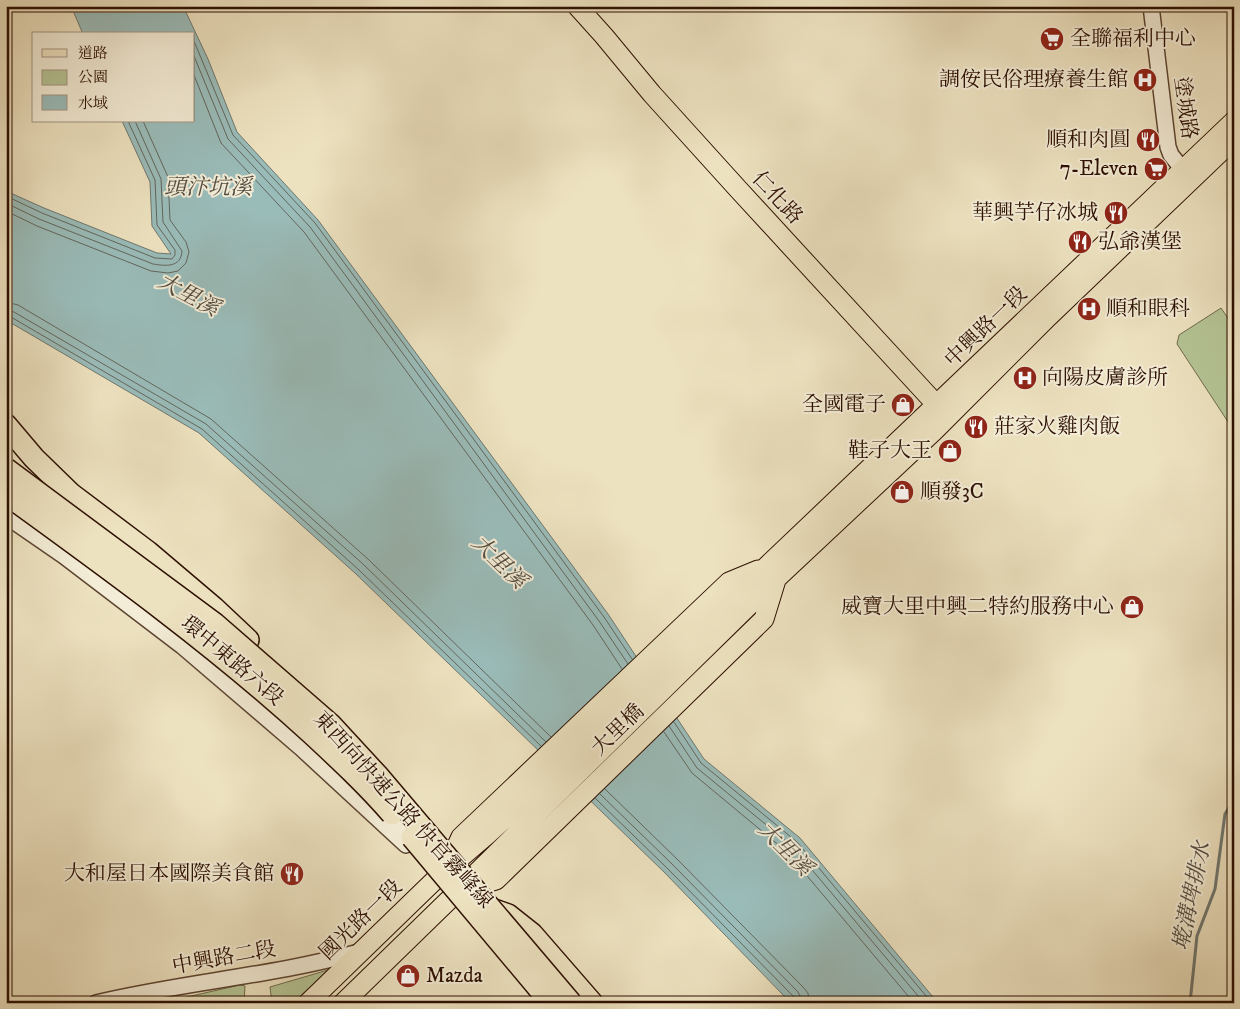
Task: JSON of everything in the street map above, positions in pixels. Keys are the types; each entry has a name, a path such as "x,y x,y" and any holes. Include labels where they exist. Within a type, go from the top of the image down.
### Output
{"highway":[{"path":"6,425 45,469 71,494 148,552 246,638 282,694"},
{"name":"東西向快速公路 快官霧峰線","path":"6,469 215,624 367,786 551,1003"},
{"name":"東西向快速公路 快官霧峰線","path":"6,494 203,640 330,724 379,777 494,910 571,1003"},
{"path":"6,503 195,646 235,681 282,694"},
{"path":"494,910 508,915 532,934 592,1003"}],"main road":[{"name":"仁化路","path":"577,6 652,94 942,411"},
{"name":"中興路一段","path":"764,581 1187,175 1234,121"},
{"name":"中興路一段","path":"1187,175 1234,140"},
{"name":"大里橋","path":"458,853 543,784 764,581"},
{"name":"大里橋","path":"470,885 764,581"},
{"name":"國光路一段","path":"308,1003 442,873 458,853"},
{"path":"343,1003 470,885"}],"street":[{"name":"塗城路","path":"1151,6 1168,146 1170,154 1187,175"},
{"name":"環中東路六段","path":"6,483 161,594 207,630 325,730 372,779 405,832 442,873"},
{"name":"環中東路六段","path":"6,516 64,556 182,646 442,873"},
{"path":"442,873 470,885 532,968 561,1003"},
{"path":"470,885 504,962 539,1003"},
{"name":"中興路二段","path":"96,1003 134,999 359,952"},
{"path":"532,968 566,989 582,1003"}],"green space":[{"path":"1221,308 1234,327 1234,431 1177,344 1179,335"},
{"path":"328,970 293,1003 272,1003 270,987"},
{"path":"240,985 245,986 244,1003 160,1003"}],"water":[{"path":"71,6 183,6 208,59 237,132 318,220 608,614 704,759 800,838 938,1003 793,1003 786,998 664,872 356,574 199,433 6,320 6,191 157,253 171,254 152,226 150,182 122,122 195,122 195,32 82,32"}],"waterway":[{"name":"墘溝埤排水","path":"1190,1003 1197,936 1215,889 1225,814 1234,799"}],"place":[{"name":"全聯福利中心","path":"1052,39"},
{"name":"調侒民俗理療養生館","path":"1145,80"},
{"name":"順和肉圓","path":"1148,140"},
{"name":"7-Eleven","path":"1156,169"},
{"name":"華興芋仔冰城","path":"1116,213"},
{"name":"弘爺漢堡","path":"1080,242"},
{"name":"順和眼科","path":"1089,309"},
{"name":"向陽皮膚診所","path":"1025,378"},
{"name":"全國電子","path":"903,405"},
{"name":"莊家火雞肉飯","path":"976,427"},
{"name":"鞋子大王","path":"950,451"},
{"name":"順發3C","path":"902,492"},
{"name":"威寶大里中興二特約服務中心","path":"1132,607"},
{"name":"大和屋日本國際美食館","path":"292,874"},
{"name":"Mazda","path":"408,976"}],"water label":[{"name":"頭汴坑溪","path":"208,187"},
{"name":"大里溪","path":"188,295"},
{"name":"大里溪","path":"499,562"},
{"name":"大里溪","path":"785,849"}]}
